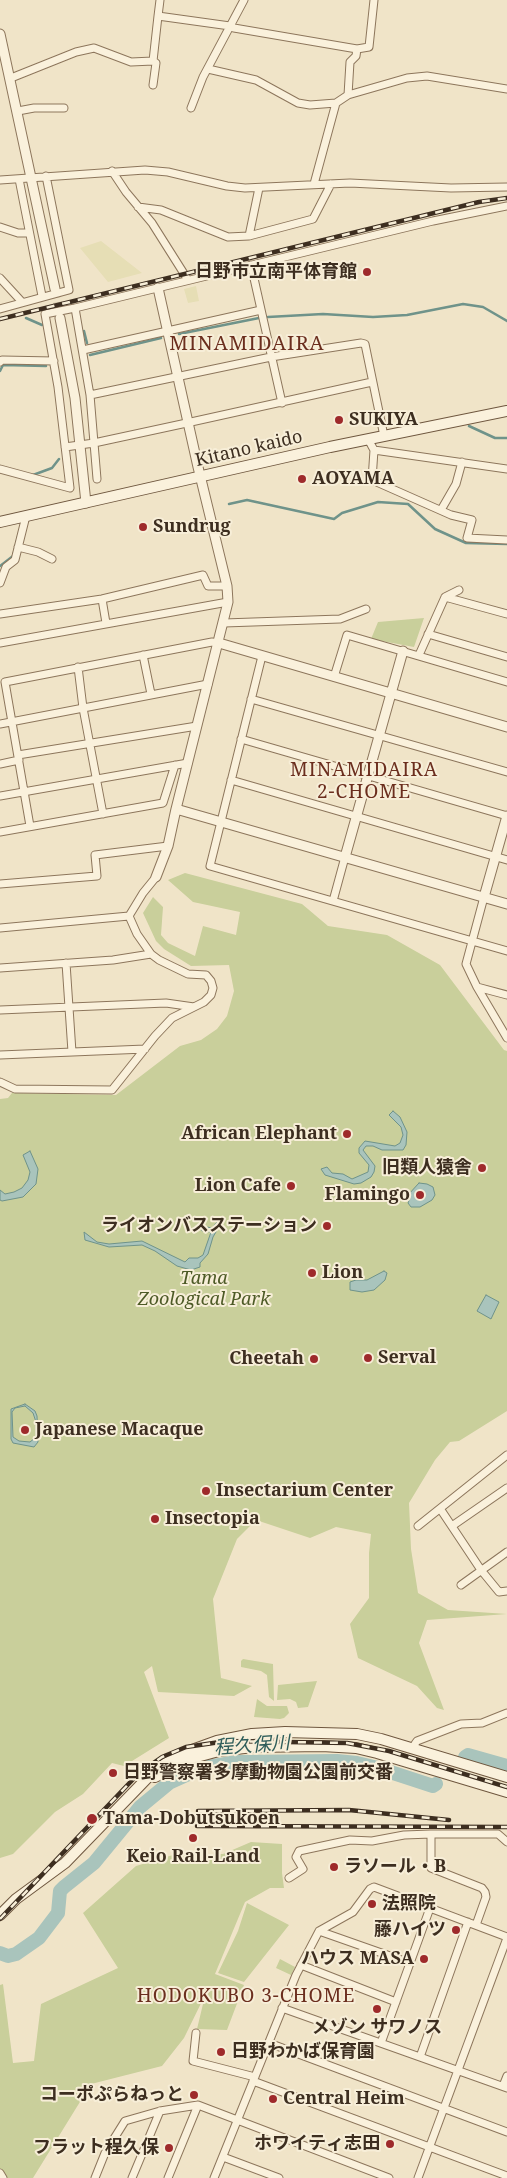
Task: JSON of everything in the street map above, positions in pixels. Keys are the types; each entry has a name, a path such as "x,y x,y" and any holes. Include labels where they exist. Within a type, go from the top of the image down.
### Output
{"main road":[{"name":"Kitano kaido","path":"0,522 368,439 507,411"},
{"path":"0,1915 16,1899 65,1864 155,1770 180,1754 217,1741 252,1734 285,1732 350,1734 381,1739 507,1777"},
{"path":"137,1788 176,1765 203,1755 245,1747 293,1746 341,1747 367,1750 507,1792"}],"street":[{"path":"154,85 156,63 153,61 160,0"},
{"path":"191,108 202,77 244,0"},
{"path":"158,16 230,26 357,49 369,47 374,0"},
{"path":"0,34 55,289"},
{"path":"11,78 76,52 94,48 131,62 153,61"},
{"path":"348,95 350,62 356,56 357,49"},
{"path":"208,69 256,80 298,103 310,105 336,103 348,95 407,78 427,76 507,89"},
{"path":"314,184 336,103"},
{"path":"18,111 34,108 64,108"},
{"path":"112,171 126,192 152,223 188,280"},
{"path":"0,180 112,171 160,171 227,186 259,188 314,184 507,187"},
{"path":"0,308 69,290 46,176"},
{"path":"19,179 42,296"},
{"path":"138,207 161,210 228,237 249,236 313,219 331,184"},
{"path":"249,236 259,188"},
{"path":"0,469 70,488 54,361 45,314 433,221 507,206"},
{"path":"0,226 18,233 29,233"},
{"path":"250,265 282,403"},
{"path":"0,278 22,302"},
{"path":"129,916 143,893 156,877 168,846 228,602 227,586 200,477 158,288"},
{"path":"75,308 90,395 96,479"},
{"path":"83,350 261,310"},
{"path":"60,318 74,398 86,503"},
{"path":"90,395 271,356 364,344 384,436"},
{"path":"1,359 54,361"},
{"path":"65,447 94,443 372,382"},
{"path":"368,439 374,450 372,480 451,515 472,520 467,538 507,540"},
{"path":"374,450 507,469"},
{"path":"441,510 451,495 462,462"},
{"path":"0,582 6,567 15,560 26,516"},
{"path":"18,547 38,552 52,559"},
{"path":"0,614 102,599 203,575 208,586 227,586"},
{"path":"419,655 446,598 459,590"},
{"path":"446,598 507,614"},
{"path":"102,599 106,623"},
{"path":"0,643 228,602"},
{"path":"224,623 340,619 366,609"},
{"path":"428,634 507,657"},
{"path":"334,677 347,635 507,682"},
{"path":"30,826 13,722 3,682 212,642 507,727"},
{"path":"333,901 403,651"},
{"path":"143,655 151,694"},
{"path":"262,656 210,866 507,951"},
{"path":"78,667 83,708 103,814"},
{"path":"0,724 208,684"},
{"path":"251,699 507,772"},
{"path":"0,764 19,758 90,744 197,726"},
{"path":"241,739 507,816 466,964 507,1038"},
{"path":"0,796 188,763"},
{"path":"0,832 163,803 175,765"},
{"path":"231,780 507,860"},
{"path":"176,809 507,904"},
{"path":"0,884 97,876 95,854 168,846"},
{"path":"0,928 129,916"},
{"path":"0,1082 15,1089 112,1090 172,1018 196,1007 210,995 213,988 211,981 206,976 188,974 150,954 137,934 129,916"},
{"path":"0,968 113,960 150,954"},
{"path":"66,963 72,1052"},
{"path":"477,986 507,995"},
{"path":"0,1010 166,1003 196,1007"},
{"path":"0,1055 145,1049"},
{"path":"418,1526 506,1460"},
{"path":"452,1526 507,1488"},
{"path":"441,1510 499,1592 507,1591"},
{"path":"460,1585 507,1552"},
{"path":"412,1748 417,1740 461,1724 482,1724 507,1713"},
{"path":"431,1834 431,1868 482,1888 486,1892 476,1925"},
{"path":"289,1878 303,1869 296,1857 299,1851 350,1840 372,1841 404,1835 498,1834 507,1842"},
{"path":"214,2178 282,2008 319,1931 353,1912 370,1889 374,1887 507,1937 418,2178"},
{"path":"381,2043 430,1908"},
{"path":"420,2057 468,1922"},
{"path":"319,1931 410,1963"},
{"path":"301,1965 396,2002"},
{"path":"282,2008 505,2087 507,2076"},
{"path":"196,2034 193,2061 254,2079 429,2148 507,2176"},
{"path":"268,2043 507,2132"},
{"path":"168,2178 198,2105"},
{"path":"95,2178 105,2153 125,2121 198,2105 389,2178"},
{"path":"132,2178 160,2112"},
{"path":"223,2157 279,2178"},
{"path":"0,2174 3,2178"}],"shaded area":[{"path":"101,241 142,273 108,282 80,248"},
{"path":"196,286 199,301 188,303 184,289"}],"green space":[{"path":"424,618 414,647 371,639 378,622"},
{"name":"Tama Zoological Park","path":"185,873 302,904 328,926 387,935 440,965 504,1050 507,1051 507,1411 459,1441 450,1442 435,1460 409,1503 411,1549 418,1593 448,1610 507,1614 427,1620 419,1643 444,1710 437,1708 417,1686 358,1658 350,1624 369,1598 371,1534 336,1527 310,1538 256,1520 237,1539 213,1599 221,1678 252,1686 234,1696 158,1692 152,1666 144,1672 169,1738 124,1766 112,1763 83,1794 55,1812 13,1854 0,1858 0,1099 8,1098 12,1093 116,1095 180,1046 201,1040 217,1029 227,1016 234,991 229,965 191,966 164,949 156,941 143,913 153,897 163,907 161,935 168,943 195,956 203,926 236,935 240,912 193,902 168,880"},
{"path":"243,1659 273,1664 274,1701 269,1697 267,1675 261,1671 241,1667"},
{"path":"317,1681 308,1707 298,1708 296,1702 290,1699 277,1700 278,1685"},
{"path":"257,1699 267,1706 287,1706 289,1713 280,1719 254,1717"},
{"path":"251,1842 282,1844 284,1888 270,1888 245,1902 215,1974 244,1985 227,2030 197,2029 209,1987 184,2038 162,2066 91,2084 33,2178 0,2178 0,1985 3,1984 13,2063 34,2061 41,2004 118,1968 83,1913 136,1866 173,1855 223,1854"},
{"path":"247,1903 289,1925 244,1982 218,1973 238,1931"},
{"path":"280,1959 295,1967 291,1975 276,1968"}],"water":[{"path":"393,1111 400,1117 407,1132 406,1145 403,1150 382,1150 373,1146 366,1146 363,1150 375,1166 371,1177 361,1183 354,1184 325,1175 321,1169 327,1167 332,1173 343,1174 352,1179 368,1172 369,1165 359,1153 359,1148 365,1141 395,1146 400,1143 403,1135 401,1127 389,1115"},
{"path":"30,1151 38,1169 36,1184 23,1197 0,1200 0,1190 5,1194 14,1192 22,1188 28,1180 30,1172 23,1155"},
{"path":"419,1183 433,1187 435,1195 432,1200 420,1207 411,1207 408,1203 410,1198 408,1195"},
{"path":"217,1222 220,1225 213,1237 208,1254 200,1263 200,1267 191,1270 177,1266 155,1251 142,1245 109,1247 85,1240 84,1232 97,1242 109,1244 142,1241 185,1262 189,1258 198,1258 203,1255 211,1232 202,1231 202,1226 212,1228"},
{"path":"384,1271 387,1273 385,1280 374,1290 362,1292 350,1290 350,1282 367,1280"},
{"path":"486,1295 499,1302 491,1319 477,1311"},
{"path":"25,1404 35,1411 37,1416 38,1442 34,1447 13,1443 11,1439 11,1409","holes":["25,1406 33,1413 36,1422 36,1437 30,1442 19,1441 13,1437 12,1412 15,1408"]}],"waterway":[{"path":"268,317 323,314 373,317 407,315 463,304 483,307 507,321"},
{"path":"26,318 42,325"},
{"path":"179,334 259,318"},
{"path":"84,331 87,343"},
{"path":"90,355 161,338"},
{"path":"0,371 3,365 46,366"},
{"path":"469,426 495,438 507,438"},
{"path":"33,475 52,468 59,459"},
{"path":"229,504 247,500 334,519 342,513 378,502 408,504 435,529 466,543 507,544"},
{"path":"0,566 13,556 19,533"},
{"name":"程久保川","path":"465,1757 468,1755 507,1766"},
{"name":"程久保川","path":"0,1953 8,1956 16,1954 39,1938 58,1913 60,1891 94,1863 140,1807 169,1783 202,1768 237,1762 337,1761 378,1768 433,1786 436,1784"}],"tunnel":[{"path":"55,289 60,318"}],"railway":[{"path":"0,319 479,202 507,198"},
{"path":"0,1919 139,1773 162,1757 186,1747 227,1741 347,1743 389,1751 507,1787"},
{"path":"198,1811 349,1810 449,1820"},
{"path":"197,1826 507,1827"}],"place":[{"name":"日野市立南平体育館","path":"367,272"},
{"name":"SUKIYA","path":"339,420"},
{"name":"AOYAMA","path":"302,479"},
{"name":"Sundrug","path":"143,527"},
{"name":"African Elephant","path":"347,1134"},
{"name":"旧類人猿舎","path":"482,1168"},
{"name":"Lion Cafe","path":"291,1186"},
{"name":"Flamingo","path":"420,1195"},
{"name":"ライオンバスステーション","path":"327,1226"},
{"name":"Lion","path":"312,1273"},
{"name":"Serval","path":"368,1358"},
{"name":"Cheetah","path":"314,1359"},
{"name":"Japanese Macaque","path":"25,1430"},
{"name":"Insectarium Center","path":"206,1491"},
{"name":"Insectopia","path":"155,1519"},
{"name":"日野警察署多摩動物園公園前交番","path":"113,1773"},
{"name":"Tama-Dobutsukoen","path":"92,1819"},
{"name":"Keio Rail-Land","path":"193,1838"},
{"name":"ラソール・B","path":"334,1867"},
{"name":"法照院","path":"372,1904"},
{"name":"藤ハイツ","path":"456,1930"},
{"name":"ハウス MASA","path":"424,1959"},
{"name":"メゾン サワノス","path":"377,2009"},
{"name":"日野わかば保育園","path":"221,2052"},
{"name":"コーポぷらねっと","path":"194,2095"},
{"name":"Central Heim","path":"273,2099"},
{"name":"ホワイティ志田","path":"390,2144"},
{"name":"フラット程久保","path":"169,2148"}],"district":[{"name":"MINAMIDAIRA","path":"247,344"},
{"name":"MINAMIDAIRA 2-CHOME","path":"364,782"},
{"name":"HODOKUBO 3-CHOME","path":"246,1997"}]}
